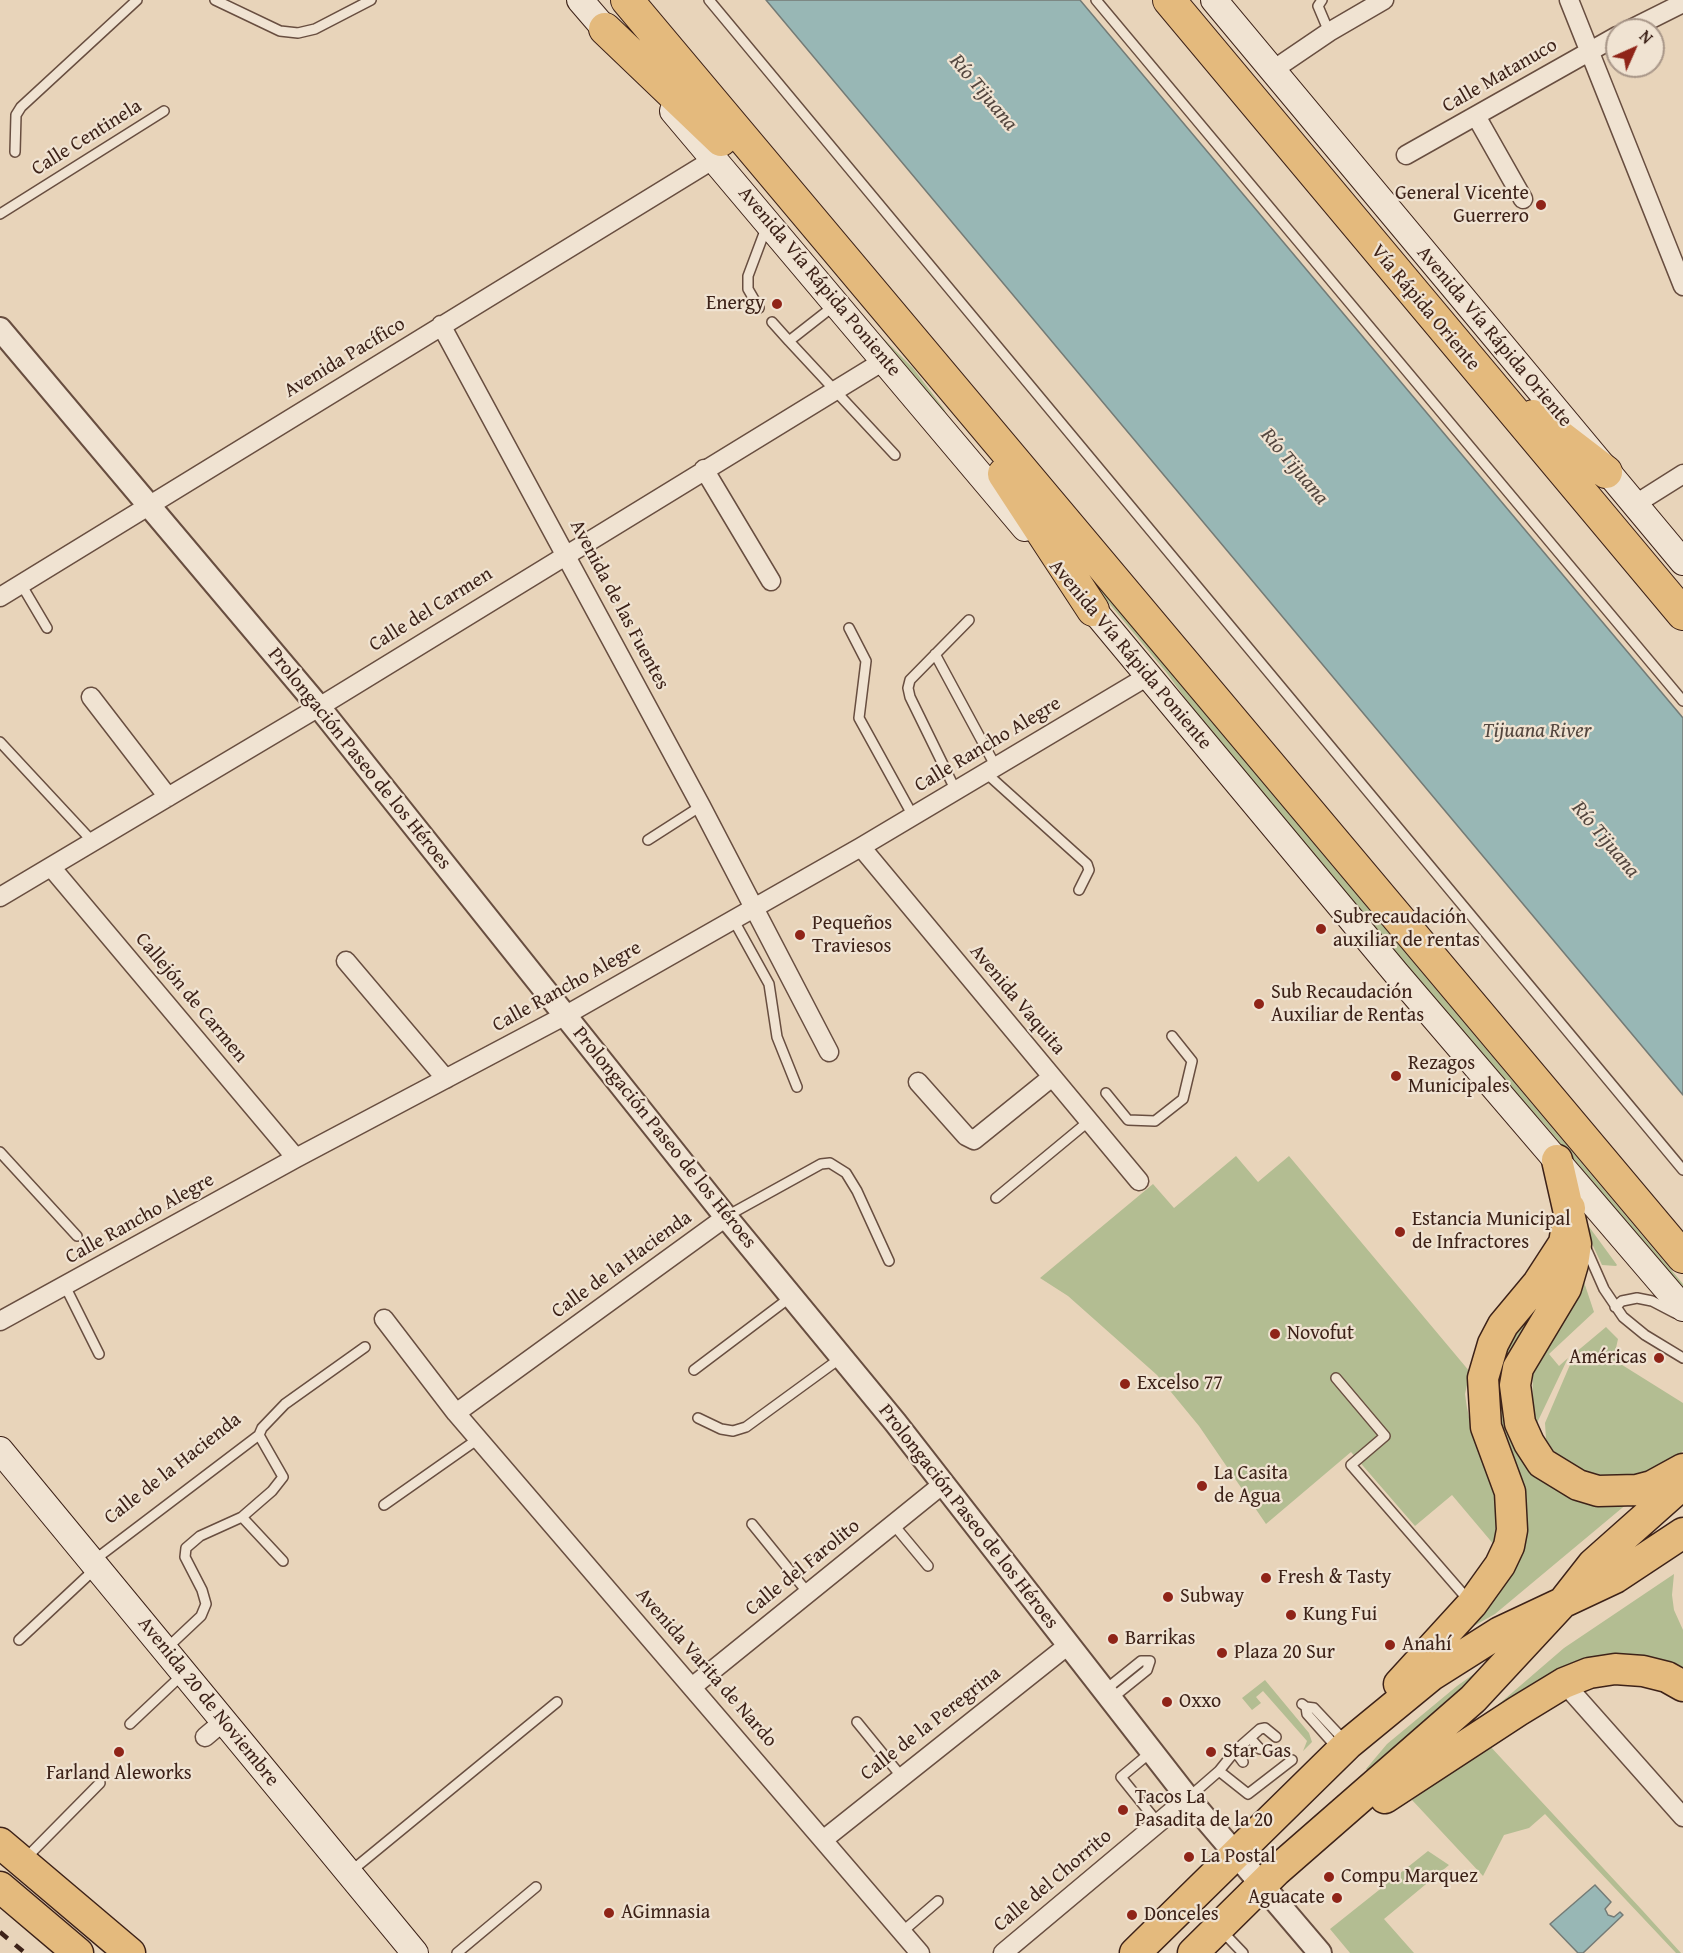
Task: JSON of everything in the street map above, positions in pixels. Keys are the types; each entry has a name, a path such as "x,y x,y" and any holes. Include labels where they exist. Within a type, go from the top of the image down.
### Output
{"highway":[{"name":"Avenida Vía Rápida Poniente","path":"627,0 1683,1257"},
{"name":"Vía Rápida Oriente","path":"1169,0 1683,614"},
{"path":"605,29 842,255"},
{"path":"920,348 1093,610"},
{"path":"1485,379 1606,472"}],"main road":[{"name":"Avenida Vía Rápida Poniente","path":"580,0 1683,1308"},
{"name":"Avenida Vía Rápida Oriente","path":"1214,0 1683,562"},
{"path":"1557,1160 1576,1244 1571,1275 1518,1368 1515,1385 1520,1423 1542,1463 1559,1475 1598,1491 1637,1490 1652,1486 1683,1469"},
{"path":"1371,1723 1405,1677 1472,1604 1500,1565 1509,1546 1512,1530 1510,1492 1486,1427 1483,1378 1493,1344 1503,1325 1538,1283 1564,1243 1569,1208"},
{"name":"Avenida 20 de Noviembre","path":"6,1461 165,1649 184,1674 215,1729 348,1873 415,1953"},
{"path":"1193,1953 1261,1885 1473,1699 1564,1601 1593,1564 1683,1484"},
{"path":"1135,1953 1234,1854 1299,1767 1344,1748 1371,1723 1432,1675 1474,1647 1615,1578 1683,1533"},
{"path":"1310,1842 1337,1830 1564,1683 1589,1673 1615,1669 1643,1671 1667,1677 1683,1686"},
{"path":"0,1842 130,1953"},
{"path":"0,1887 78,1953"}],"street":[{"path":"1273,70 1329,32 1384,0"},
{"path":"1569,0 1682,279"},
{"path":"1653,18 1683,3"},
{"name":"Calle Matanuco","path":"1406,155 1605,42"},
{"path":"1476,116 1523,199"},
{"name":"Avenida Pacífico","path":"0,597 714,159"},
{"name":"Avenida de las Fuentes","path":"441,325 566,553 829,1052"},
{"name":"Prolongación Paseo de los Héroes","path":"0,329 319,707 726,1217 842,1357 898,1419 943,1484 1106,1696 1234,1854 1320,1953"},
{"name":"Calle del Carmen","path":"0,897 319,707 566,553 885,360"},
{"path":"704,469 771,581"},
{"path":"1634,505 1683,474"},
{"name":"Calle Rancho Alegre","path":"0,1322 296,1158 566,1015 861,847 1148,676"},
{"path":"91,697 168,797"},
{"name":"Avenida Vaquita","path":"861,847 1139,1181"},
{"name":"Callejón de Carmen","path":"51,867 296,1158"},
{"path":"346,961 446,1079"},
{"path":"918,1082 966,1136 974,1140 1052,1077"},
{"name":"Calle de la Hacienda","path":"456,1413 726,1217"},
{"name":"Avenida Varita de Nardo","path":"384,1319 456,1413 920,1953"},
{"name":"Calle del Farolito","path":"692,1687 943,1484"},
{"name":"Calle de la Peregrina","path":"824,1840 901,1776 1067,1646"},
{"path":"1564,1683 1683,1817"},
{"name":"Calle del Chorrito","path":"1003,1953 1188,1798"}],"lane":[{"path":"15,152 16,115 21,107 137,0"},
{"path":"215,0 280,31 298,33 315,29 371,0"},
{"path":"709,0 1683,1170"},
{"path":"1096,0 1683,701"},
{"path":"1322,0 1318,6 1329,32"},
{"name":"Calle Centinela","path":"0,214 164,111"},
{"path":"759,308 748,289 748,276 768,222"},
{"path":"789,341 837,304"},
{"path":"772,322 895,455"},
{"path":"21,584 47,628"},
{"path":"955,789 910,697 908,688 910,680 969,620"},
{"path":"849,628 866,661 859,718 913,816"},
{"path":"935,654 991,770 1087,864 1089,870 1079,890"},
{"path":"0,742 93,842"},
{"path":"648,840 701,806"},
{"path":"733,919 769,984 777,1037 797,1087"},
{"path":"1106,1093 1128,1120 1155,1121 1183,1099 1192,1060 1172,1036"},
{"path":"996,1198 1089,1121"},
{"path":"0,1152 77,1236"},
{"name":"Calle de la Hacienda","path":"726,1217 821,1164 830,1162 846,1173 857,1191 889,1262"},
{"path":"1569,1208 1596,1273 1615,1307 1645,1335 1683,1358"},
{"path":"65,1286 99,1354"},
{"path":"694,1370 792,1296"},
{"path":"1615,1307 1622,1301 1637,1298 1652,1301 1683,1318"},
{"name":"Calle de la Hacienda","path":"19,1640 95,1564 259,1435 262,1428 285,1404 365,1347"},
{"path":"698,1418 721,1429 733,1431 746,1427 842,1357"},
{"path":"1336,1378 1385,1436 1351,1465 1472,1604"},
{"path":"165,1649 201,1616 206,1604 202,1590 185,1557 186,1548 200,1536 242,1517 272,1491 284,1477 259,1435"},
{"path":"384,1505 478,1439"},
{"path":"242,1517 283,1561"},
{"path":"752,1524 808,1593"},
{"path":"893,1524 928,1566"},
{"path":"1141,1661 1150,1661 1147,1670 1106,1696 1141,1661"},
{"path":"130,1724 184,1674"},
{"path":"348,1873 556,1702"},
{"path":"1304,1706 1314,1708 1344,1748"},
{"path":"857,1722 901,1776"},
{"path":"1188,1798 1219,1771 1235,1751 1250,1738 1265,1728 1276,1737"},
{"path":"1250,1738 1260,1749"},
{"path":"1235,1751 1243,1762"},
{"path":"1151,1752 1121,1777 1158,1823"},
{"path":"1219,1771 1246,1795 1275,1770 1299,1767"},
{"path":"22,1862 100,1783"},
{"path":"457,1953 536,1887"},
{"path":"902,1932 938,1901"},
{"path":"1218,1926 1243,1953"}],"green space":[{"path":"843,298 913,368 944,409 953,427"},
{"path":"1056,536 1683,1284 1683,1289 1545,1125 1401,966 1207,728 1166,672 1054,537"},
{"name":"Novofut","path":"1236,1156 1258,1182 1289,1156 1470,1372 1465,1394 1471,1426 1495,1483 1498,1522 1495,1546 1452,1495 1415,1526 1351,1452 1266,1524 1199,1426 1157,1375 1068,1296 1040,1278 1153,1184 1174,1208"},
{"path":"1587,1224 1616,1266 1602,1265 1587,1233"},
{"path":"1581,1273 1594,1312 1549,1354 1559,1366 1568,1358 1537,1423 1536,1433 1532,1423 1533,1366"},
{"path":"1538,1302 1516,1444 1628,1503 1495,1614 1472,1627 1467,1625 1498,1592 1501,1438 1493,1389 1508,1345"},
{"path":"1606,1327 1618,1339 1614,1357 1619,1363 1683,1403 1683,1451 1672,1460 1640,1474 1613,1478 1577,1469 1555,1453 1546,1439 1545,1423 1575,1353"},
{"path":"1674,1574 1672,1595 1674,1610 1683,1630 1683,1671 1661,1659 1637,1656 1477,1723 1564,1648"},
{"path":"1495,1659 1369,1772 1366,1769 1387,1744 1457,1686"},
{"path":"1265,1680 1309,1733 1312,1742 1303,1751 1307,1741 1263,1691 1256,1697 1261,1703 1252,1710 1242,1698"},
{"path":"1489,1745 1681,1953 1676,1953 1545,1814 1529,1828 1504,1835 1483,1876 1412,1800"},
{"path":"1428,1851 1449,1865 1384,1919 1414,1953 1350,1953 1330,1929"}],"water":[{"name":"Tijuana River","path":"766,0 1080,0 1683,718 1683,1095"},
{"path":"1595,1885 1611,1902 1605,1909 1608,1915 1614,1917 1620,1912 1623,1915 1583,1953 1578,1953 1550,1924"}],"railway":[{"path":"0,1932 25,1953"}],"place":[{"name":"General Vicente Guerrero","path":"1541,205"},
{"name":"Energy","path":"777,304"},
{"name":"Subrecaudación auxiliar de rentas","path":"1321,929"},
{"name":"Pequeños Traviesos","path":"800,935"},
{"name":"Sub Recaudación Auxiliar de Rentas","path":"1259,1004"},
{"name":"Rezagos Municipales","path":"1396,1076"},
{"name":"Estancia Municipal de Infractores","path":"1400,1232"},
{"name":"Novofut","path":"1275,1334"},
{"name":"Américas","path":"1659,1358"},
{"name":"Excelso 77","path":"1125,1384"},
{"name":"La Casita de Agua","path":"1202,1486"},
{"name":"Fresh & Tasty","path":"1266,1578"},
{"name":"Subway","path":"1168,1597"},
{"name":"Kung Fui","path":"1291,1615"},
{"name":"Barrikas","path":"1113,1639"},
{"name":"Anahí","path":"1390,1645"},
{"name":"Plaza 20 Sur","path":"1222,1653"},
{"name":"Oxxo","path":"1167,1702"},
{"name":"Farland Aleworks","path":"119,1752"},
{"name":"Star Gas","path":"1211,1752"},
{"name":"Tacos La Pasadita de la 20","path":"1123,1810"},
{"name":"La Postal","path":"1189,1857"},
{"name":"Compu Marquez","path":"1329,1877"},
{"name":"Aguacate","path":"1337,1898"},
{"name":"AGimnasia","path":"609,1913"},
{"name":"Donceles","path":"1132,1915"}],"water label":[{"name":"Río Tijuana","path":"983,93"},
{"name":"Río Tijuana","path":"1294,467"},
{"name":"Río Tijuana","path":"1605,840"}]}
